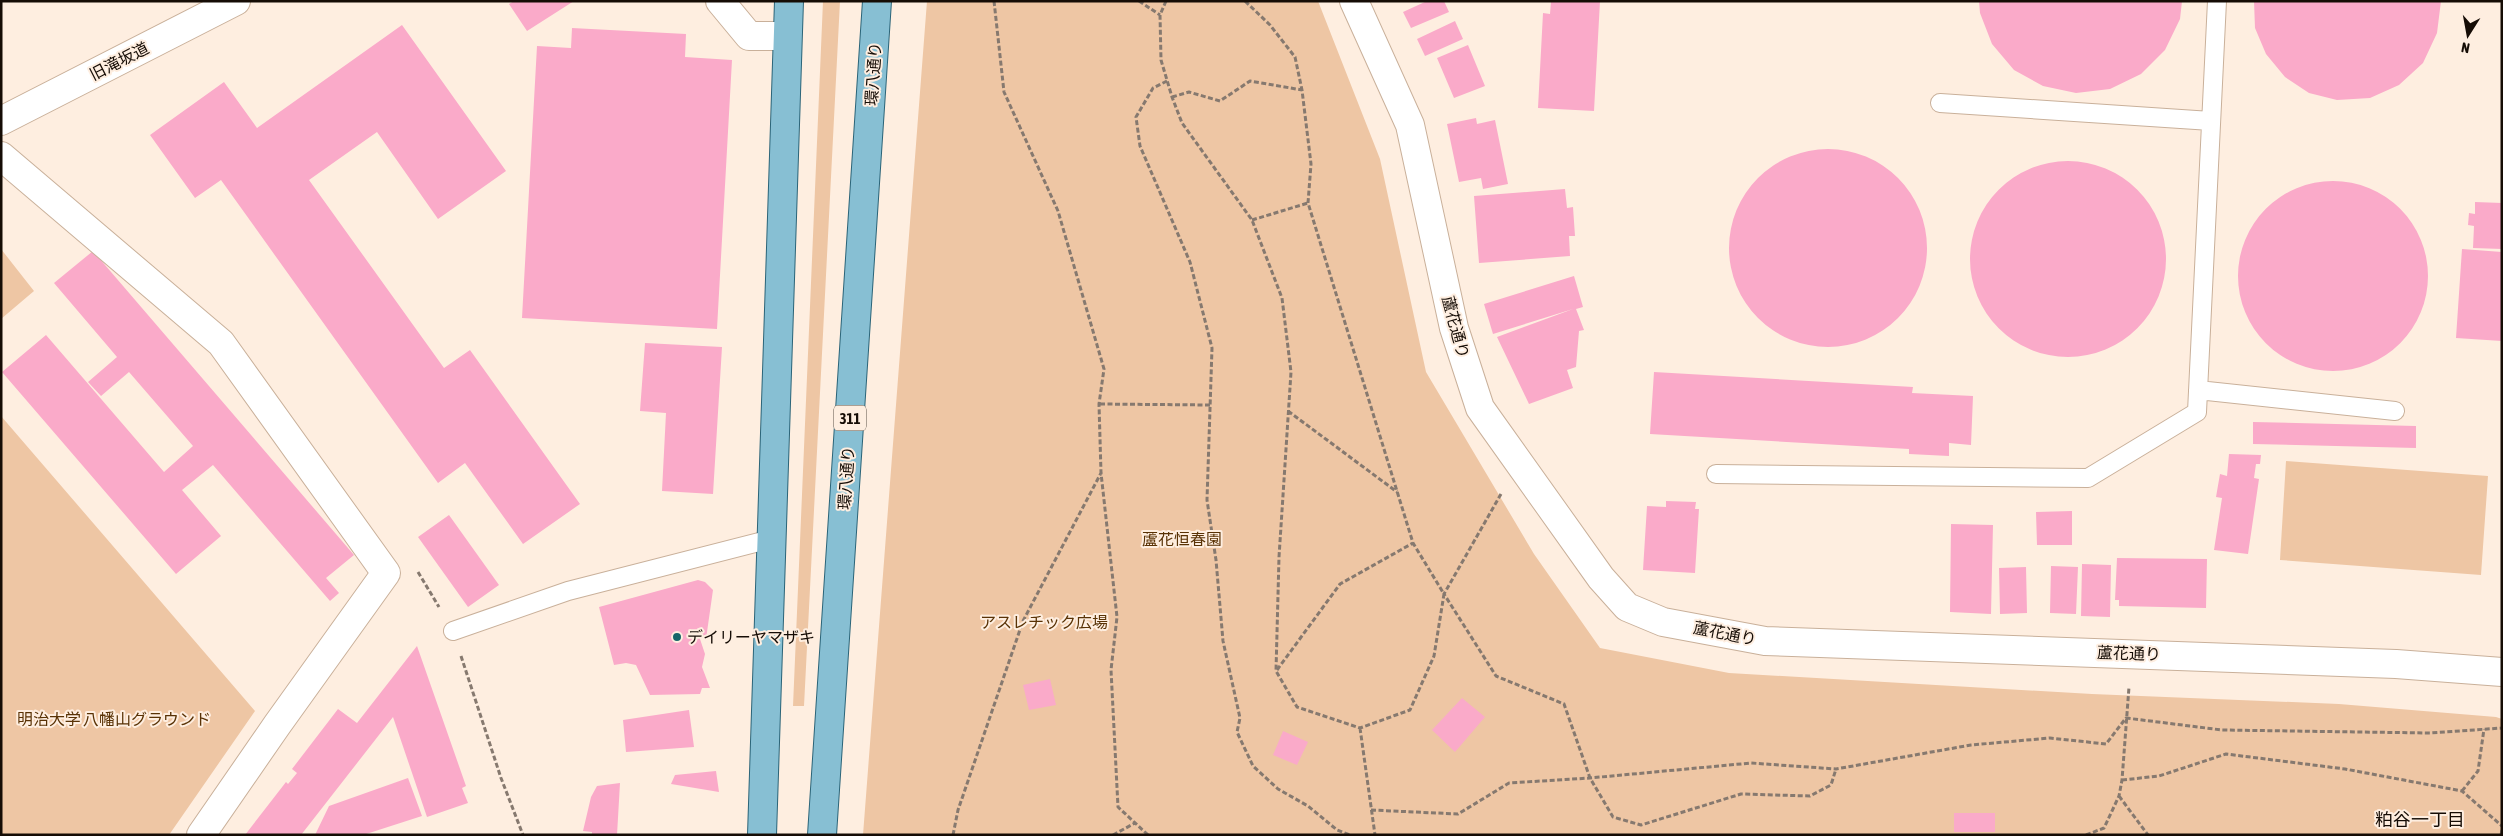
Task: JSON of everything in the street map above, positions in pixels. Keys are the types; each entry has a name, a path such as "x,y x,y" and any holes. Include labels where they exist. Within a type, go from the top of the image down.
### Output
{"main road":[{"path":"762,835 770,539 789,1"},
{"name":"環八通り","path":"822,835 877,1"}],"street":[{"name":"旧滝坂道","path":"4,119 236,1"},
{"path":"720,1 749,36 787,36"},
{"name":"蘆花通り","path":"1354,1 1410,124 1454,328 1480,408 1600,578 1627,607 1663,622 1765,641 2367,663 2502,672"},
{"path":"1,156 221,342 386,572 201,835"}],"lane":[{"path":"1716,474 2088,478 2197,412 2217,1"},
{"path":"1940,103 2212,121"},
{"path":"2198,390 2395,411"},
{"path":"453,631 568,591 770,539"}],"path":[{"path":"994,1 1004,92 1058,211 1104,369 1099,404 1101,473 1117,617 1111,670 1118,807 1148,835"},
{"path":"1139,1 1160,15"},
{"path":"1166,1 1160,15 1161,60 1182,123 1252,220 1282,298 1291,372 1287,410 1279,557 1276,671 1297,707 1360,728 1410,710 1434,656 1444,594 1519,463"},
{"path":"1245,1 1296,56 1311,164 1308,203 1412,543 1496,676 1564,704 1590,778 1613,817 1641,825 1741,794 1810,796 1831,785 1836,769"},
{"path":"1167,81 1153,88 1136,117 1140,146 1190,262 1212,348 1207,500 1216,560 1223,641 1240,718 1237,732 1254,766 1278,789 1308,806 1337,830 1350,835"},
{"path":"1172,97 1189,92 1220,101 1250,81 1302,90"},
{"path":"1252,220 1308,203"},
{"path":"1099,404 1211,405"},
{"path":"1287,410 1397,492"},
{"path":"953,835 958,810 1023,621 1101,473"},
{"path":"1276,671 1340,584 1412,543"},
{"path":"419,573 453,631 502,778 524,835"},
{"path":"2086,835 2104,828 2119,796 2130,680"},
{"path":"1371,810 1458,814 1508,783 1590,778 1751,763 1836,769 1971,745 2050,738 2106,744 2126,718"},
{"path":"2126,718 2222,730 2430,733 2502,728"},
{"path":"1360,728 1375,835"},
{"path":"2462,792 2478,771 2484,729"},
{"path":"2122,780 2159,776 2226,754 2345,769 2462,792 2502,826"},
{"path":"2119,796 2148,835"},
{"path":"1113,835 1136,824"},
{"path":"2501,835 2502,830"}],"green space":[{"path":"823,1 840,1 804,706 793,706"},
{"name":"蘆花恒春園","path":"927,1 1318,1 1380,159 1426,372 1534,554 1600,648 1729,673 2092,694 2339,704 2496,717 2502,719 2502,835 863,835"},
{"path":"1,249 34,291 1,319"},
{"name":"明治大学 八幡山グラウンド","path":"1,416 255,711 169,835 1,835"},
{"path":"2286,461 2488,476 2481,575 2280,560"}],"building":[{"path":"514,1 574,1 527,31 509,4"},
{"path":"1427,1 1444,1 1449,12 1411,28 1403,12"},
{"path":"1551,1 1600,1 1594,111 1538,108 1543,13 1550,14"},
{"path":"1979,1 2182,1 2180,19 2165,50 2141,74 2110,89 2076,93 2043,86 2014,70 1992,44 1980,13"},
{"path":"2254,1 2441,1 2437,33 2423,63 2399,85 2370,98 2337,100 2309,93 2285,77 2266,54 2255,28"},
{"path":"1455,21 1463,39 1425,56 1417,39"},
{"path":"402,25 506,171 438,219 377,132 309,180 444,368 470,350 580,504 523,544 465,463 438,483 221,180 195,198 150,135 224,82 257,128"},
{"path":"572,28 686,34 685,57 732,60 717,329 522,318 537,46 571,48"},
{"path":"1468,45 1485,86 1454,98 1437,58"},
{"path":"1476,118 1477,124 1495,120 1508,184 1483,189 1481,178 1459,182 1447,124"},
{"path":"1828,149 1857,153 1875,161 1898,178 1915,201 1923,219 1927,248 1923,277 1915,295 1898,318 1875,335 1857,343 1828,347 1799,343 1781,335 1758,318 1741,295 1733,277 1729,248 1733,219 1741,201 1758,178 1781,161 1799,153"},
{"path":"2068,161 2087,163 2105,169 2122,178 2137,190 2149,205 2158,222 2164,240 2166,259 2164,278 2158,296 2149,313 2137,328 2122,340 2105,349 2087,355 2068,357 2049,355 2031,349 2014,340 1999,328 1987,313 1978,296 1972,278 1970,259 1972,240 1978,222 1987,205 1999,190 2014,178 2031,169 2049,163"},
{"path":"2333,181 2351,183 2369,189 2386,197 2400,209 2412,223 2420,240 2426,258 2428,276 2426,294 2420,312 2412,329 2400,343 2386,355 2369,363 2351,369 2333,371 2315,369 2297,363 2280,355 2266,343 2254,329 2246,312 2240,294 2238,276 2240,258 2246,240 2254,223 2266,209 2280,197 2297,189 2315,183"},
{"path":"1565,189 1567,208 1573,207 1575,236 1569,236 1570,256 1479,263 1474,196"},
{"path":"2475,202 2502,203 2502,249 2473,248 2474,226 2468,225 2469,213 2475,214"},
{"path":"2462,249 2502,252 2502,341 2456,338"},
{"path":"93,251 354,555 326,578 339,593 330,601 213,465 182,490 221,536 176,574 2,372 46,335 164,472 193,446 129,372 101,396 88,382 117,357 54,283"},
{"path":"1574,276 1583,307 1576,309 1584,330 1579,331 1576,367 1567,370 1573,388 1529,404 1497,337 1573,309 1493,334 1484,304"},
{"path":"645,343 722,347 713,494 662,491 666,413 640,411"},
{"path":"1654,372 1913,387 1912,393 1973,396 1971,445 1949,443 1949,456 1909,454 1909,449 1650,434"},
{"path":"2253,422 2416,426 2416,448 2253,444"},
{"path":"2229,454 2261,455 2260,464 2256,464 2254,478 2259,479 2248,554 2214,550 2222,498 2216,497 2220,474 2227,476"},
{"path":"1666,501 1696,502 1695,509 1699,509 1695,573 1643,570 1647,506 1666,507"},
{"path":"2072,511 2072,545 2037,545 2036,512"},
{"path":"449,515 499,585 468,607 418,537"},
{"path":"1951,524 1993,525 1991,614 1950,612"},
{"path":"2117,558 2207,559 2206,608 2119,606 2119,600 2115,600"},
{"path":"2082,564 2111,565 2110,617 2081,616"},
{"path":"2051,566 2078,567 2076,614 2050,613"},
{"path":"2026,567 2027,613 2000,614 1999,568"},
{"path":"698,580 705,582 713,590 706,639 699,636 705,654 702,667 710,688 702,688 700,694 650,695 636,665 626,663 614,665 599,607"},
{"path":"417,646 466,786 462,788 468,803 427,817 393,717 301,835 245,835 286,782 288,784 297,773 292,769 338,709 357,723"},
{"path":"1050,679 1056,705 1029,710 1023,685"},
{"path":"1462,698 1485,717 1455,752 1432,730"},
{"path":"689,710 694,747 626,752 623,720"},
{"path":"1283,731 1308,742 1297,765 1273,755"},
{"path":"716,771 719,792 671,784 675,775"},
{"path":"408,778 422,816 363,835 315,835 329,806"},
{"path":"620,783 617,835 592,835 592,832 583,831 591,797 597,786"},
{"path":"1954,813 1995,813 1995,832 1954,832"}],"place":[{"name":"デイリーヤマザキ","path":"677,637"}],"district":[{"name":"粕谷一丁目","path":"2420,819"}],"park label":[{"name":"アスレチック広場","path":"1044,622"}]}
